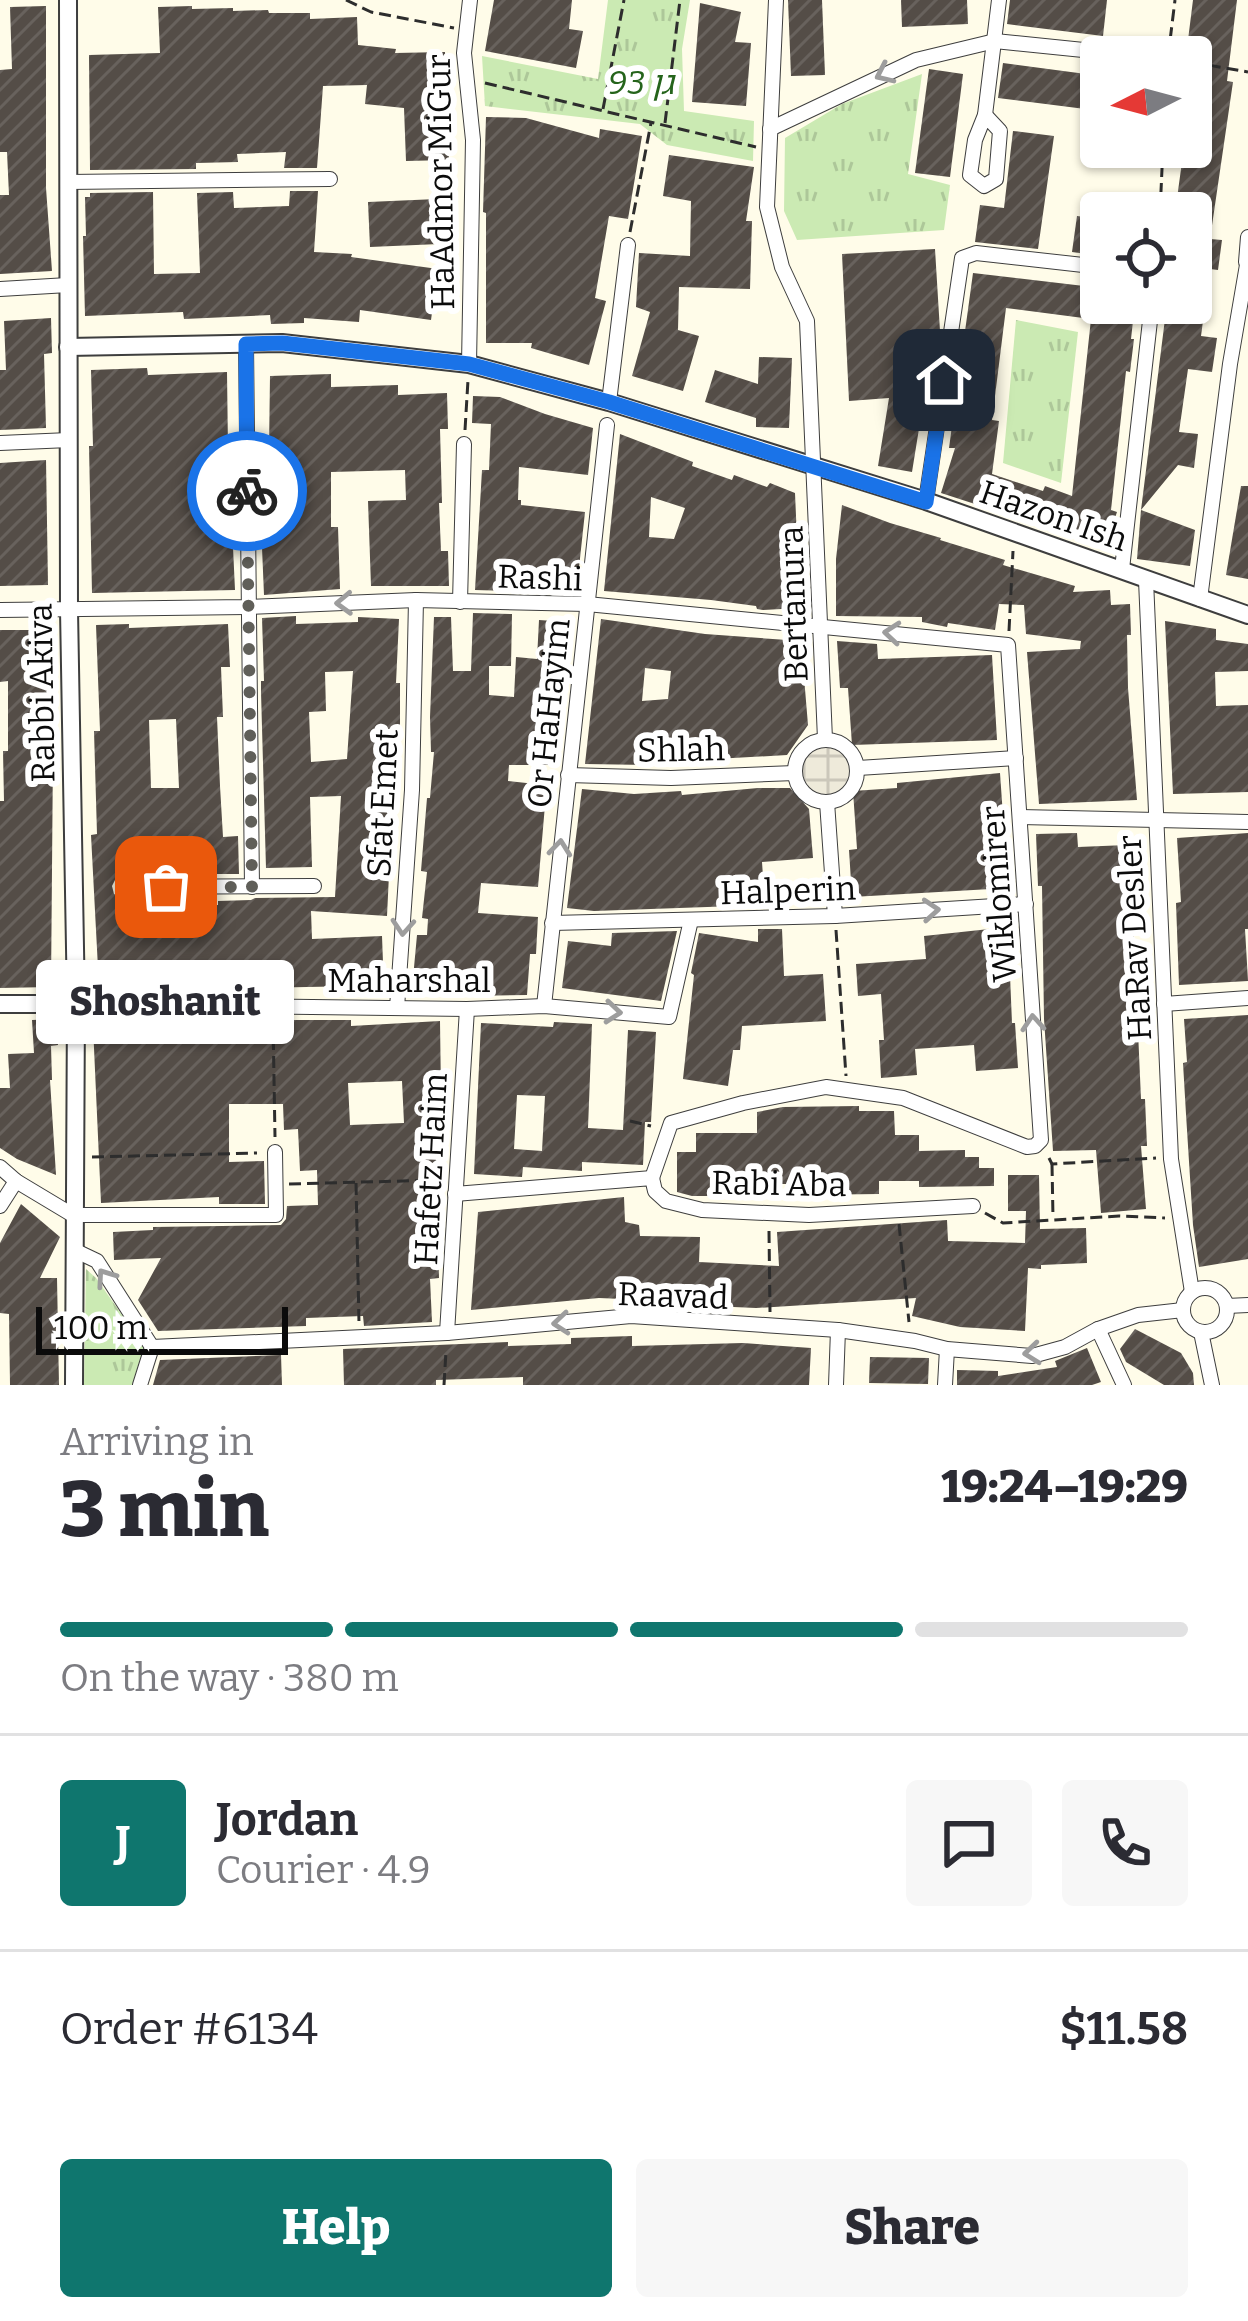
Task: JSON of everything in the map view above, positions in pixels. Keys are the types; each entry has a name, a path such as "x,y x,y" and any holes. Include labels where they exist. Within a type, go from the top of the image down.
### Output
{"street":[{"name":"Rabbi Akiva","path":"68,0 69,610 76,1004 74,1385"},
{"name":"HaAdmor MiGur","path":"469,364 473,140 464,53 470,0"},
{"path":"776,0 767,207 782,267 807,321 814,467"},
{"path":"985,115 999,0"},
{"path":"770,129 916,60 995,41 1080,50"},
{"path":"68,182 330,179"},
{"path":"1200,599 1248,237"},
{"path":"609,402 628,245"},
{"path":"926,502 962,257 976,253 1080,265"},
{"path":"0,289 68,285"},
{"path":"1122,569 1150,324"},
{"name":"Hazon Ish","path":"68,347 282,343 469,364 609,402 926,502 1247,614"},
{"path":"246,344 252,887"},
{"name":"Or HaHayim","path":"544,1006 607,425"},
{"path":"0,443 69,440"},
{"path":"460,602 464,444"},
{"name":"Bertanura","path":"814,467 825,739"},
{"name":"HaRav Desler","path":"1146,580 1171,1159 1192,1292"},
{"name":"Rashi","path":"0,610 247,608 416,600 587,604 1008,645"},
{"name":"Sfat Emet","path":"397,1008 412,790 416,600"},
{"name":"Wiklomirer","path":"1008,645 1041,1140"},
{"path":"825,739 844,744 858,768 846,796 826,802 802,790 795,773 807,746 825,739"},
{"path":"858,768 1016,758"},
{"name":"Shlah","path":"568,775 671,778 795,773"},
{"path":"826,802 836,916"},
{"path":"1020,818 1248,822"},
{"path":"123,887 314,886"},
{"name":"Halperin","path":"552,923 836,916 1026,904"},
{"name":"Maharshal","path":"76,1004 544,1006 669,1017 691,920"},
{"path":"1164,1004 1248,998"},
{"path":"0,1004 76,1004"},
{"name":"Hafetz Haim","path":"447,1333 466,1009"},
{"path":"456,1187 652,1178 671,1124 742,1103 826,1087 903,1098 1027,1147 1041,1140"},
{"path":"0,1167 76,1216 276,1215 275,1152"},
{"name":"Rabi Aba","path":"652,1178 655,1190 666,1201 682,1207 808,1215 974,1206"},
{"path":"0,1206 16,1181"},
{"path":"76,1251 97,1262 152,1347 140,1385"},
{"path":"1198,1288 1213,1288 1227,1306 1221,1325 1201,1332 1188,1324 1183,1310 1198,1288"},
{"path":"1227,1306 1248,1305"},
{"name":"Raavad","path":"152,1347 447,1333 631,1316 838,1330 947,1349 1032,1356 1138,1316 1183,1310"},
{"path":"1098,1329 1124,1385"},
{"path":"836,1385 838,1330"},
{"path":"1201,1332 1212,1385"},
{"path":"945,1385 947,1349"}],"path":[{"path":"346,0 371,12 466,30"},
{"path":"603,111 624,0"},
{"path":"664,126 680,0"},
{"path":"1171,36 1175,0"},
{"path":"1212,66 1248,72"},
{"path":"466,79 769,150"},
{"path":"628,245 651,122"},
{"path":"464,444 469,364"},
{"path":"1008,645 1014,532"},
{"path":"836,933 847,1090"},
{"path":"75,1157 275,1152 273,1006"},
{"path":"630,1121 671,1124"},
{"path":"1041,1140 1052,1164 1053,1220"},
{"path":"1052,1164 1145,1156 1171,1159"},
{"path":"356,1182 359,1337"},
{"path":"275,1184 456,1187"},
{"path":"974,1206 1003,1223 1119,1216 1180,1218"},
{"path":"898,1210 907,1315 915,1340"},
{"path":"769,1213 770,1326"},
{"path":"444,1385 447,1333"}],"green space":[{"name":"גן 93","path":"608,0 690,0 682,49 684,111 754,121 753,161 667,145 640,124 485,106 482,56 598,79"},
{"path":"922,74 908,174 950,185 944,230 797,240 784,211 785,138 842,104"},
{"path":"1016,320 1078,332 1061,483 1003,463"},
{"path":"86,1269 144,1346 132,1385 84,1385"}],"shaded area":[{"path":"826,745 844,753 852,771 844,789 826,797 808,789 800,771 808,753"}],"building":[{"path":"494,0 572,0 569,29 583,31 576,68 485,51"},
{"path":"788,0 822,0 825,75 791,76"},
{"path":"901,0 967,0 968,24 902,27"},
{"path":"1010,0 1107,0 1103,36 1007,24"},
{"path":"1193,0 1237,0 1227,81 1233,82 1212,225 1212,192 1178,192 1181,168 1212,168 1212,36 1188,36"},
{"path":"700,3 741,12 735,42 751,43 746,106 692,102"},
{"path":"46,6 46,188 52,271 0,274 0,195 9,195 7,152 0,152 0,70 12,69 10,7"},
{"path":"158,7 310,13 310,19 357,17 358,45 396,49 395,53 445,52 449,160 406,161 404,108 365,104 367,85 323,86 317,168 284,168 286,152 237,154 238,162 196,163 196,169 90,170 89,55 160,53"},
{"path":"1003,63 1080,73 1080,108 998,98"},
{"path":"929,69 963,74 950,177 915,173"},
{"path":"486,117 526,118 599,138 600,129 642,136 628,219 609,216 595,298 606,301 589,365 531,348 532,343 486,343"},
{"path":"1013,131 1054,136 1038,249 975,242 980,205 1004,208"},
{"path":"669,155 754,167 746,221 752,221 750,289 679,287 678,330 699,336 683,391 632,376 650,312 636,307 639,253 690,256 691,201 663,196"},
{"path":"290,191 318,191 314,252 438,269 431,320 360,310 359,322 304,318 304,323 271,324 270,315 85,316 83,236 85,197 90,193 153,192 154,274 200,273 197,193 233,192 234,208 289,206"},
{"path":"437,199 439,244 370,247 368,202"},
{"path":"1077,216 1080,216 1080,253 1072,252"},
{"path":"1212,239 1222,240 1218,270 1212,269"},
{"path":"935,249 940,331 939,338 918,339 922,410 912,472 878,466 889,398 849,401 842,254"},
{"path":"973,273 1080,286 1080,318 1006,308 992,420 999,421 992,474 1043,491 1045,486 1072,496 1090,324 1133,324 1111,510 1117,512 1105,547 941,493 955,448 949,448"},
{"path":"51,318 52,353 44,354 46,428 0,430 0,370 6,370 4,321"},
{"path":"1164,324 1203,324 1201,336 1217,338 1212,372 1188,369 1179,432 1198,434 1194,468 1178,465 1141,510"},
{"path":"759,357 792,358 789,428 756,427 756,418 705,402 715,370 758,384"},
{"path":"147,368 148,375 227,372 229,527 235,590 92,593 91,370"},
{"path":"331,374 331,387 398,385 398,395 447,393 448,429 440,429 439,503 441,551 448,551 449,586 371,586 368,501 406,500 405,470 331,472 331,527 338,527 340,589 264,595 261,524 268,523 270,376"},
{"path":"473,396 500,397 593,428 588,475 519,467 521,505 585,512 577,586 515,579 514,591 475,590 482,470 489,470 491,424 472,423"},
{"path":"620,434 732,480 734,475 795,493 800,608 763,610 711,600 604,591","holes":["651,497 685,508 674,539 649,537"]},
{"path":"46,460 48,585 0,586 0,463"},
{"path":"1241,486 1248,486 1248,579 1226,575"},
{"path":"842,505 1005,560 1003,565 1075,586 1073,592 1110,590 1111,605 1130,604 1128,688 1137,800 1039,804 1027,652 1080,649 1081,641 1026,634 1024,605 999,604 995,630 948,623 947,627 922,622 922,617 836,616"},
{"path":"1141,510 1195,530 1190,566 1137,559"},
{"path":"473,613 512,614 511,666 489,666 489,695 514,697 516,657 537,659 539,620 568,622 563,691 557,691 553,765 509,765 508,781 554,786 553,806 545,805 538,887 481,883 478,913 538,917 527,995 471,996 412,989 417,935 427,935 428,919 422,918 427,872 421,871 434,752 430,717 434,617 451,617 453,671 471,671"},
{"path":"296,616 296,624 358,622 358,617 399,619 400,753 387,916 311,911 312,939 382,936 384,989 256,988 256,982 99,987 91,835 97,834 94,731 100,731 96,625 228,624 230,667 221,667 223,717 217,717 220,786 223,837 238,836 239,874 123,876 112,886 114,894 172,898 172,906 335,897 341,796 310,797 312,867 266,868 262,618","holes":["353,671 347,759 311,762 309,712 326,711 325,672","176,719 179,788 151,788 149,720"]},
{"path":"601,619 801,641 808,725 787,755 648,765 585,764","holes":["645,668 671,671 668,699 642,701"]},
{"path":"1165,621 1216,629 1216,640 1248,644 1248,671 1215,672 1216,706 1248,705 1248,792 1173,794"},
{"path":"0,630 52,630 52,681 48,681 48,751 53,751 51,987 0,988 0,801 4,801 3,751 8,751 8,681 0,682"},
{"path":"837,641 877,644 878,659 992,655 997,740 852,745 848,688 840,688"},
{"path":"1000,773 1008,888 852,897 849,850 857,849 853,791"},
{"path":"790,788 809,809 813,858 762,862 765,905 567,908 582,789 634,794 681,791 682,795"},
{"path":"1077,833 1078,847 1127,845 1141,1099 1145,1099 1147,1146 1141,1146 1146,1209 1101,1213 1096,1150 1053,1151 1036,834"},
{"path":"1248,833 1248,981 1179,985 1177,838"},
{"path":"1008,927 1018,1068 976,1071 974,1045 915,1049 917,1075 881,1078 881,994 858,996 856,964 926,959 924,936"},
{"path":"758,929 782,929 784,976 823,974 826,1021 742,1026 728,1086 683,1079 699,933 758,942"},
{"path":"677,931 661,1001 562,988 568,941 611,946 612,933"},
{"path":"1248,1015 1248,1259 1199,1267 1186,1114 1184,1019"},
{"path":"57,1019 58,1045 51,1046 50,1080 56,1175 0,1148 0,1088 10,1088 8,1054 34,1053 32,1020"},
{"path":"284,1020 351,1020 351,1026 440,1021 442,1170 436,1170 439,1278 430,1279 432,1322 364,1326 363,1316 306,1318 306,1326 158,1331 138,1300 161,1258 114,1260 113,1232 281,1225 287,1206 318,1205 317,1170 300,1171 298,1129 284,1130 283,1104 229,1104 229,1162 264,1161 265,1204 219,1204 219,1197 101,1203 93,1026 284,1025","holes":["402,1081 404,1123 350,1125 348,1083"]},
{"path":"554,1022 592,1024 588,1128 623,1130 628,1030 656,1032 651,1122 645,1122 643,1165 582,1162 582,1171 523,1167 522,1177 474,1174 481,1023 553,1027","holes":["517,1095 545,1096 542,1151 514,1149"]},
{"path":"859,1106 859,1111 894,1111 895,1135 919,1135 919,1151 965,1150 965,1157 979,1157 979,1168 994,1168 994,1186 919,1187 919,1181 879,1181 879,1194 803,1195 803,1184 747,1184 747,1196 677,1192 677,1152 696,1152 696,1133 757,1133 757,1112 783,1107"},
{"path":"1008,1175 1039,1175 1040,1229 1086,1228 1087,1263 1028,1268 1025,1331 960,1327 912,1316 916,1298 756,1308 599,1298 471,1310 478,1212 624,1197 625,1222 639,1225 640,1236 700,1237 699,1262 779,1266 777,1232 947,1220 948,1241 1025,1243 1026,1211 1008,1211"},
{"path":"21,1204 60,1237 40,1278 57,1278 59,1385 10,1385 9,1314 0,1313 0,1243"},
{"path":"1135,1329 1181,1353 1194,1385 1164,1385 1126,1362 1120,1349"},
{"path":"632,1336 632,1346 743,1343 811,1348 809,1385 523,1385 523,1377 436,1380 436,1385 344,1385 343,1349 571,1344 571,1338"},
{"path":"1087,1348 1101,1382 1092,1385 957,1385 957,1370 998,1371 998,1376 1057,1367 1055,1361"},
{"path":"281,1355 282,1385 153,1385 160,1360"},
{"path":"870,1357 929,1358 928,1384 869,1383"}],"way so far":[{"path":"166,887 252,887 247,491"}],"place":[{"name":"Shoshanit","path":"166,887"}],"route":[{"path":"247,491 246,344 282,343 469,364 609,402 926,502 944,380"}]}
